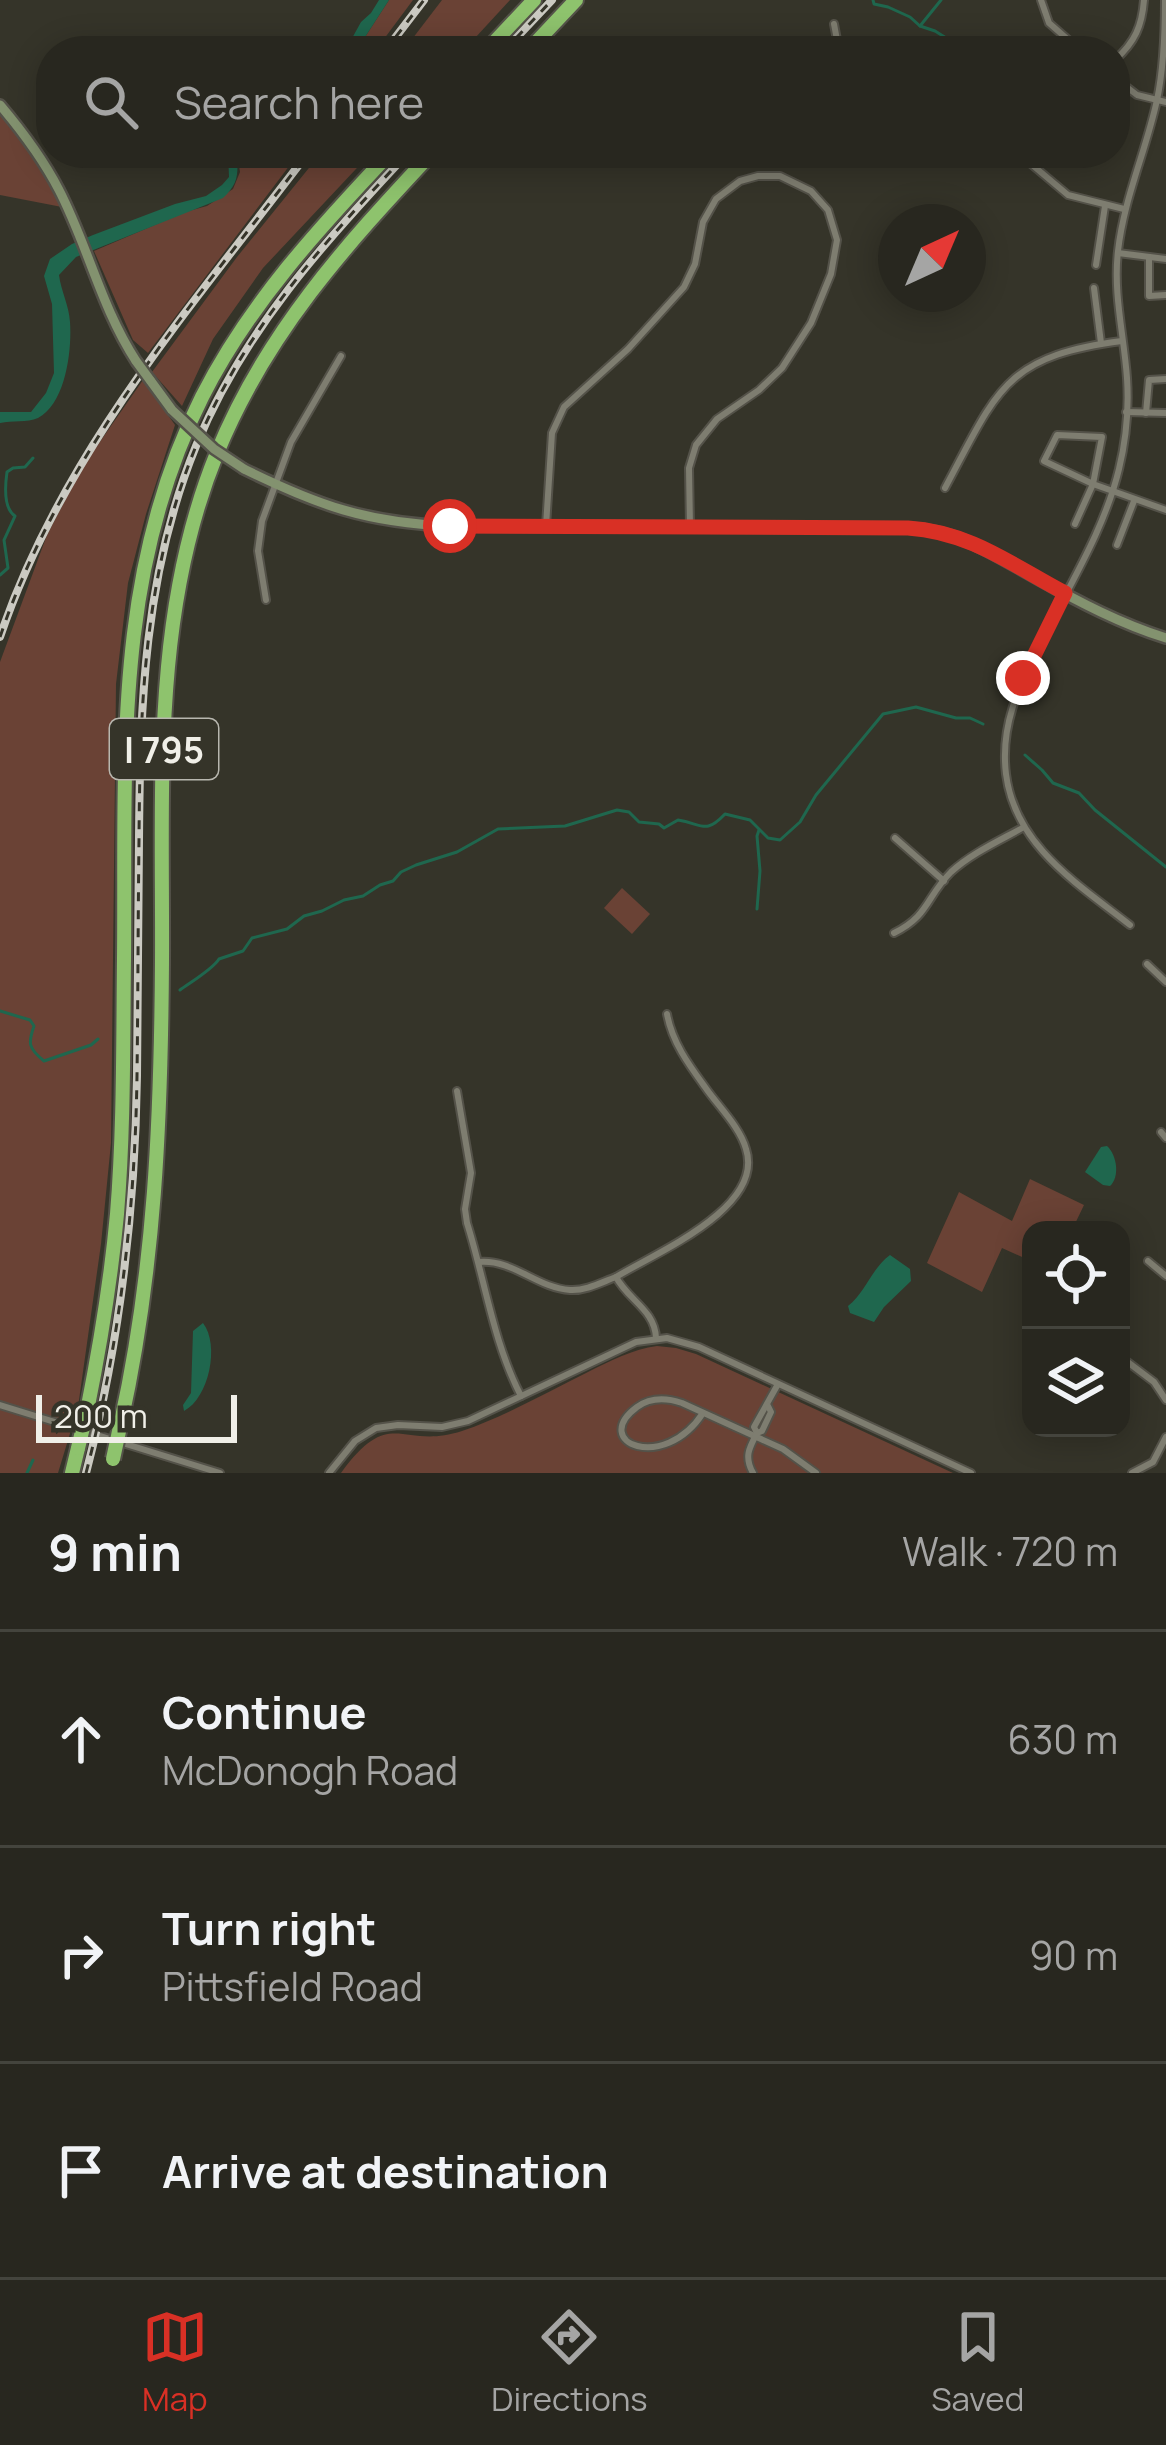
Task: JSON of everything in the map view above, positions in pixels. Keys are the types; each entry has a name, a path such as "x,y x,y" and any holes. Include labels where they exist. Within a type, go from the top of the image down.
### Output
{"highway":[{"path":"500,36 534,0"},
{"path":"542,36 576,0"},
{"name":"I 795","path":"72,1473 105,1318 117,1213 127,706 134,617 148,547 184,437 231,346 291,262 376,168"},
{"name":"I 795","path":"111,1466 149,1267 158,1163 165,705 171,623 184,556 217,454 274,342 339,254 418,168"}],"main road":[{"path":"0,105 36,152"},
{"path":"46,168 114,324 172,410 214,449 307,500 380,520 450,526 938,531 976,544 1129,625 1166,638"}],"street":[{"path":"1041,0 1049,23 1064,36"},
{"path":"1130,45 1140,30 1144,0"},
{"path":"1130,925 1056,867 1024,827 1006,780 1004,738 1016,694 1100,524 1123,449 1127,377 1117,296 1118,253 1124,209 1161,102 1165,0"},
{"path":"834,24 837,36"},
{"path":"1130,90 1161,102"},
{"path":"1035,168 1060,190 1124,209"},
{"path":"546,527 550,443 564,407 628,349 685,287 703,222 716,199 740,181 780,176 811,191 828,210 837,240 831,274 811,323 782,368 717,418 696,445 689,468 690,527"},
{"path":"1096,266 1105,206"},
{"path":"1118,253 1166,259"},
{"path":"1149,257 1150,296 1166,295"},
{"path":"1094,288 1101,344"},
{"path":"945,488 985,413 1022,371 1051,355 1122,341"},
{"path":"266,600 258,539 291,442 341,356"},
{"path":"1146,413 1149,380 1166,379"},
{"path":"1126,412 1166,413"},
{"path":"1075,524 1094,484 1102,437 1058,435 1045,461 1094,484 1135,501 1166,510"},
{"path":"1117,545 1135,501"},
{"path":"894,933 918,919 944,881 971,857 1024,827"},
{"path":"895,838 944,881"},
{"path":"1147,964 1166,982"},
{"path":"479,1262 500,1262 573,1291 616,1276 675,1246 739,1192 748,1165 744,1143 683,1055 667,1014"},
{"path":"457,1091 471,1173 465,1210 499,1342 520,1396"},
{"path":"1148,1262 1166,1276"},
{"path":"616,1276 654,1321 656,1338"},
{"path":"328,1473 370,1430 398,1424 435,1428 468,1421 626,1346 656,1338 688,1342 971,1473"},
{"path":"1130,1364 1154,1382 1166,1400"},
{"path":"753,1473 747,1455 771,1412 768,1406 779,1384"},
{"path":"630,1454 623,1441 627,1418 639,1406 669,1399 756,1435 816,1473"},
{"path":"0,1405 220,1473"},
{"path":"675,1451 693,1433 703,1413"},
{"path":"1132,1473 1153,1462 1165,1442"},
{"path":"800,1473 806,1465"}],"shaded area":[{"path":"379,0 389,0 366,36 353,36 361,22"},
{"path":"389,0 413,0 386,36 366,36"},
{"path":"442,0 510,0 477,36 414,36"},
{"path":"0,110 28,147 62,207 0,195"},
{"path":"229,168 237,168 235,183 223,198 76,257 59,275 70,334 61,388 38,418 0,423 0,412 31,412 54,373 52,304 44,276 50,259 93,235 206,196 229,177"},
{"path":"239,168 288,168 148,353 133,340 94,251 207,206 233,189"},
{"path":"309,168 357,168 263,268 213,339 182,406 152,372"},
{"path":"143,380 175,425 128,583 116,684 111,1143 101,1244 78,1407 58,1473 0,1473 0,662 47,535 83,466"},
{"path":"622,888 650,914 632,934 604,908"},
{"path":"1107,1146 1116,1166 1110,1186 1085,1172 1101,1147"},
{"path":"1030,1179 1084,1205 1076,1221 1022,1221 1022,1257 1002,1248 982,1292 927,1263 959,1192 1012,1221"},
{"path":"890,1255 910,1269 911,1281 874,1322 850,1313 848,1306"},
{"path":"203,1323 211,1344 209,1370 200,1395 184,1411 191,1393 193,1331"},
{"path":"657,1346 696,1354 953,1473 341,1473 372,1440 385,1435 441,1436 462,1431 613,1360"}],"waterway":[{"path":"873,0 943,36"},
{"path":"920,26 941,0"},
{"path":"0,575 8,568 4,540 15,516 7,502 7,472 25,467 33,458"},
{"path":"180,990 219,959 243,951 252,938 287,929 304,916 363,896 401,872 457,852 498,829 565,826 617,810 664,828 678,820 708,826 725,814 750,820 768,838 780,840 800,822 816,795 883,714 916,707 983,724"},
{"path":"1025,755 1053,783 1079,793 1166,867"},
{"path":"757,909 759,830"},
{"path":"0,1011 30,1020 34,1026 31,1045 44,1061 98,1039"},
{"path":"27,1473 33,1460"}],"railway":[{"path":"396,36 424,0"},
{"path":"518,36 552,0"},
{"path":"0,637 26,570 94,443 176,325 296,168"},
{"path":"86,1473 117,1326 129,1226 137,1076 141,739 148,640 165,542 196,446 237,364 316,254 394,168"}],"route":[{"path":"450,526 908,528 959,536 1065,593 1023,678"}]}
